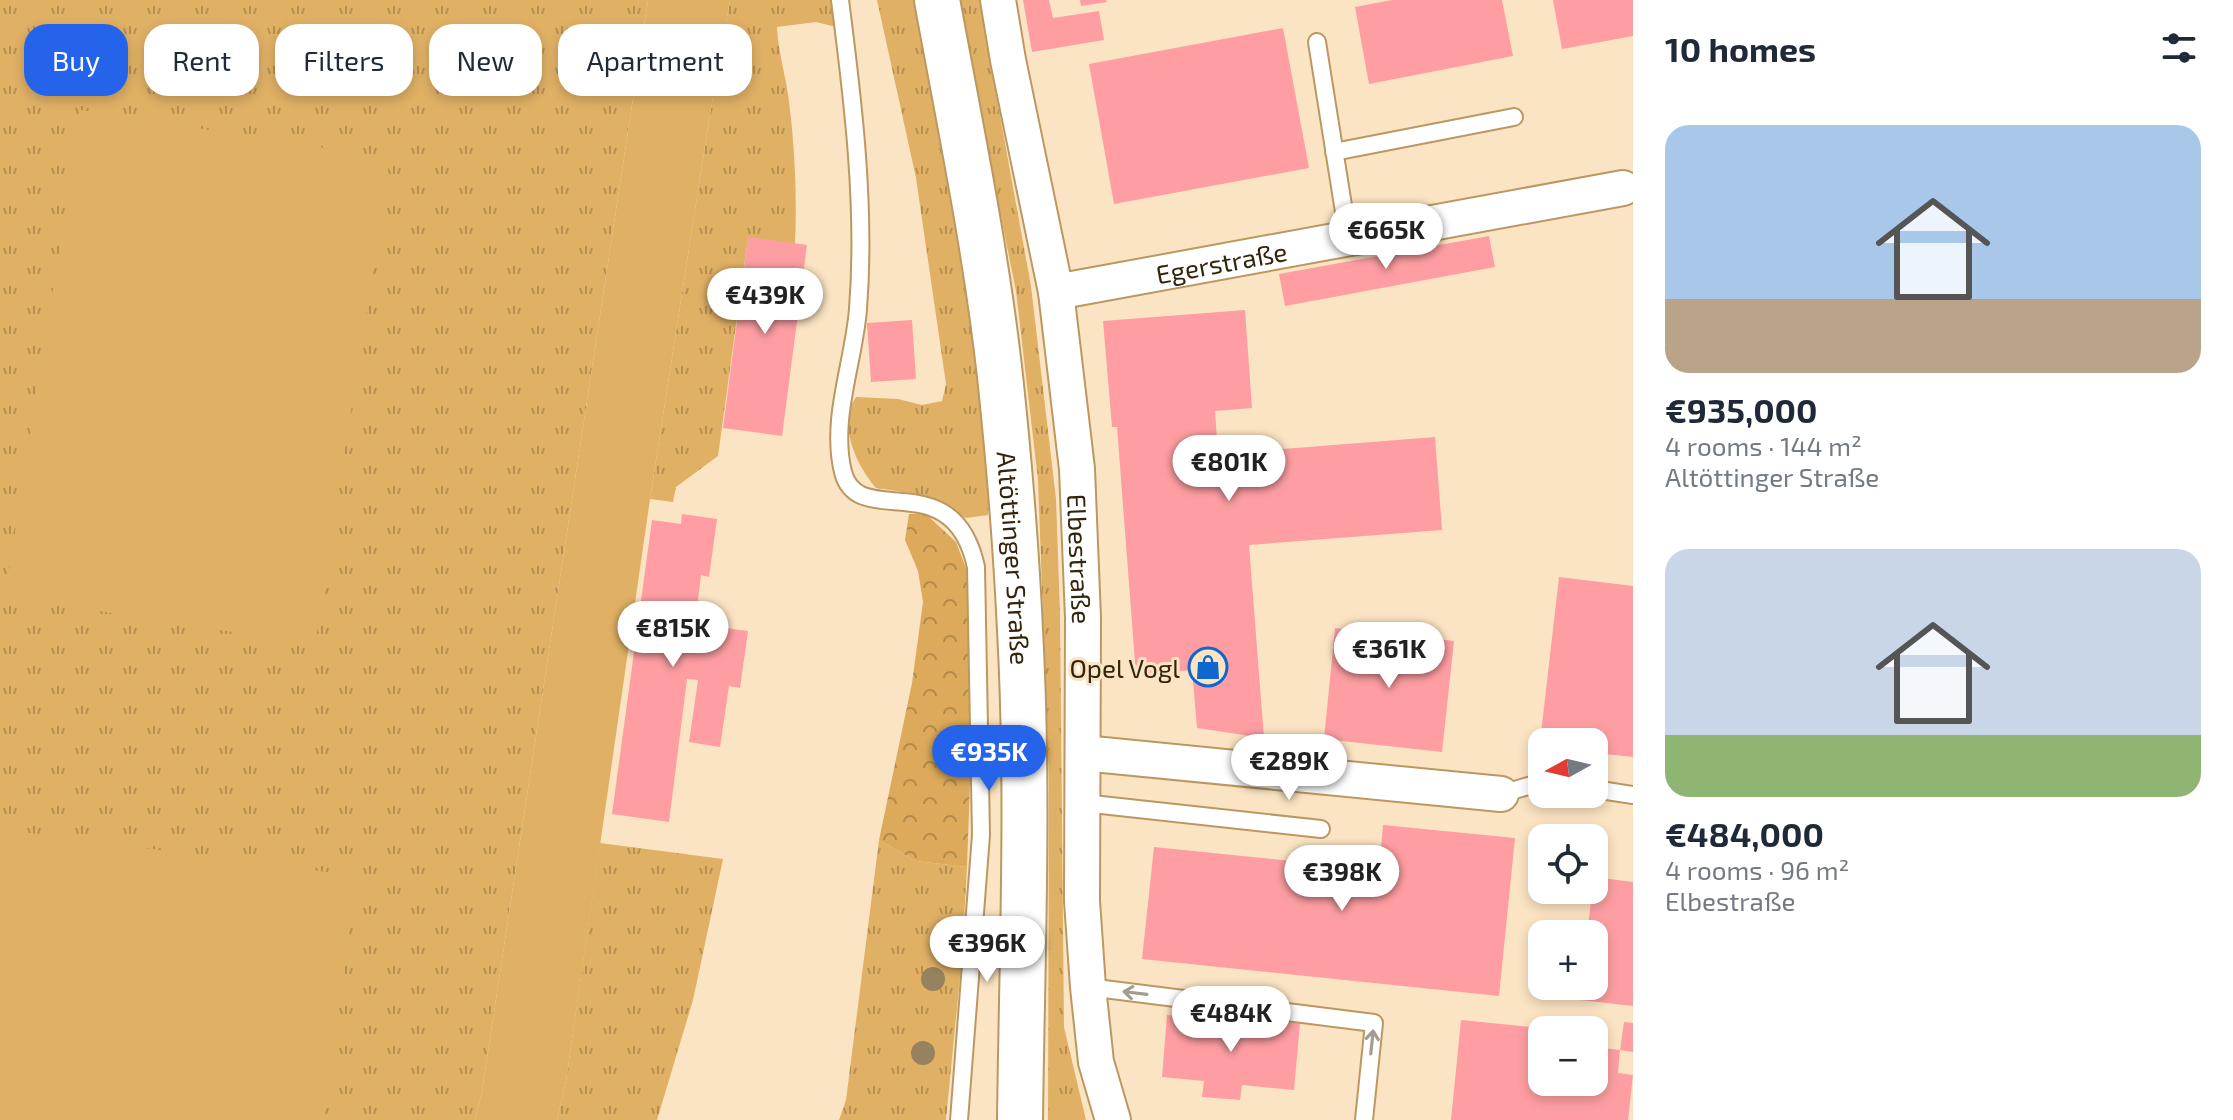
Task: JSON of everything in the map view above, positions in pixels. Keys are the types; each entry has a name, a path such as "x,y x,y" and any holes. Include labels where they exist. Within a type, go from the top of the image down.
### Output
{"main road":[{"name":"Altöttinger Straße","path":"937,0 977,220 997,359 1014,531 1022,737 1020,1120"}],"street":[{"name":"Elbestraße","path":"998,0 1056,292 1077,469 1083,618 1082,901 1096,1062 1113,1120"},
{"name":"Egerstraße","path":"1056,292 1623,188"},
{"path":"1083,753 1501,794"}],"lane":[{"path":"840,0 857,147 859,230 858,309 840,422 844,473 852,491 864,497 918,502 940,510 955,521 971,546 976,567 981,835 959,1120"},
{"path":"1317,42 1348,237"},
{"path":"1334,152 1514,117"},
{"path":"1501,794 1528,786"},
{"path":"1608,791 1633,795"},
{"path":"1083,803 1321,829"},
{"path":"1088,987 1374,1023 1364,1120"}],"green space":[{"path":"0,0 648,0 644,24 558,24 558,96 633,96 482,1091 475,1120 0,1120"},
{"path":"648,0 730,0 726,24 644,24"},
{"path":"730,0 832,0 836,27 816,22 777,27 793,137 795,244 748,238 718,456 676,487 673,502 650,499 713,96 752,96 752,24 726,24"},
{"path":"877,0 913,0 953,215 983,408 988,451 988,515 966,518 917,494 876,488 856,457 849,432 848,420 856,397 898,399 922,405 942,401 946,384 916,178"},
{"path":"957,0 979,0 1031,286 1056,499 1064,1027 1086,1120 1048,1120 1049,781 1038,480 1016,291"},
{"path":"633,96 713,96 650,499 566,1081 557,1120 475,1120 482,1091"},
{"path":"81,110 390,158 315,645 5,596"},
{"path":"909,514 926,514 956,542 969,576 973,701 967,867 916,861 879,840 912,683 923,602 918,571 905,540"},
{"path":"0,829 356,876 324,1120 0,1120"},
{"path":"879,840 916,861 967,867 962,957 946,1120 839,1120 846,1100"},
{"path":"600,843 723,859 693,1000 657,1120 557,1120 566,1081"}],"building":[{"path":"1023,0 1049,0 1053,18 1099,11 1104,40 1032,52"},
{"path":"1080,0 1106,0 1107,2 1081,6"},
{"path":"1392,0 1502,0 1513,56 1369,84 1355,7"},
{"path":"1553,0 1633,0 1633,36 1562,49"},
{"path":"1283,28 1309,168 1114,204 1089,64"},
{"path":"1489,236 1495,267 1285,306 1279,274"},
{"path":"748,237 807,245 782,436 723,428"},
{"path":"1245,310 1252,408 1215,411 1218,454 1435,437 1442,530 1249,545 1264,738 1197,728 1192,670 1136,675 1117,427 1112,427 1103,321"},
{"path":"912,320 916,379 871,382 867,323"},
{"path":"682,514 717,519 709,577 701,575 695,624 748,631 740,688 729,686 720,747 689,742 698,680 687,679 669,822 612,814 652,520 681,524"},
{"path":"1559,577 1633,586 1633,757 1608,754 1608,728 1542,728"},
{"path":"1335,628 1454,641 1442,752 1324,739"},
{"path":"1383,825 1515,838 1499,996 1142,959 1154,847 1379,870"},
{"path":"1608,879 1633,882 1633,1006 1580,1000 1608,1000 1608,920 1589,920 1591,904 1608,904"},
{"path":"1167,1015 1300,1023 1294,1090 1242,1085 1240,1100 1202,1097 1204,1081 1162,1077"},
{"path":"1461,1020 1528,1027 1528,1096 1608,1096 1608,1049 1620,1050 1618,1073 1633,1075 1628,1120 1451,1120"},
{"path":"1624,1022 1633,1023 1633,1052 1620,1050"}],"place":[{"name":"Opel Vogl","path":"1208,667"}]}
